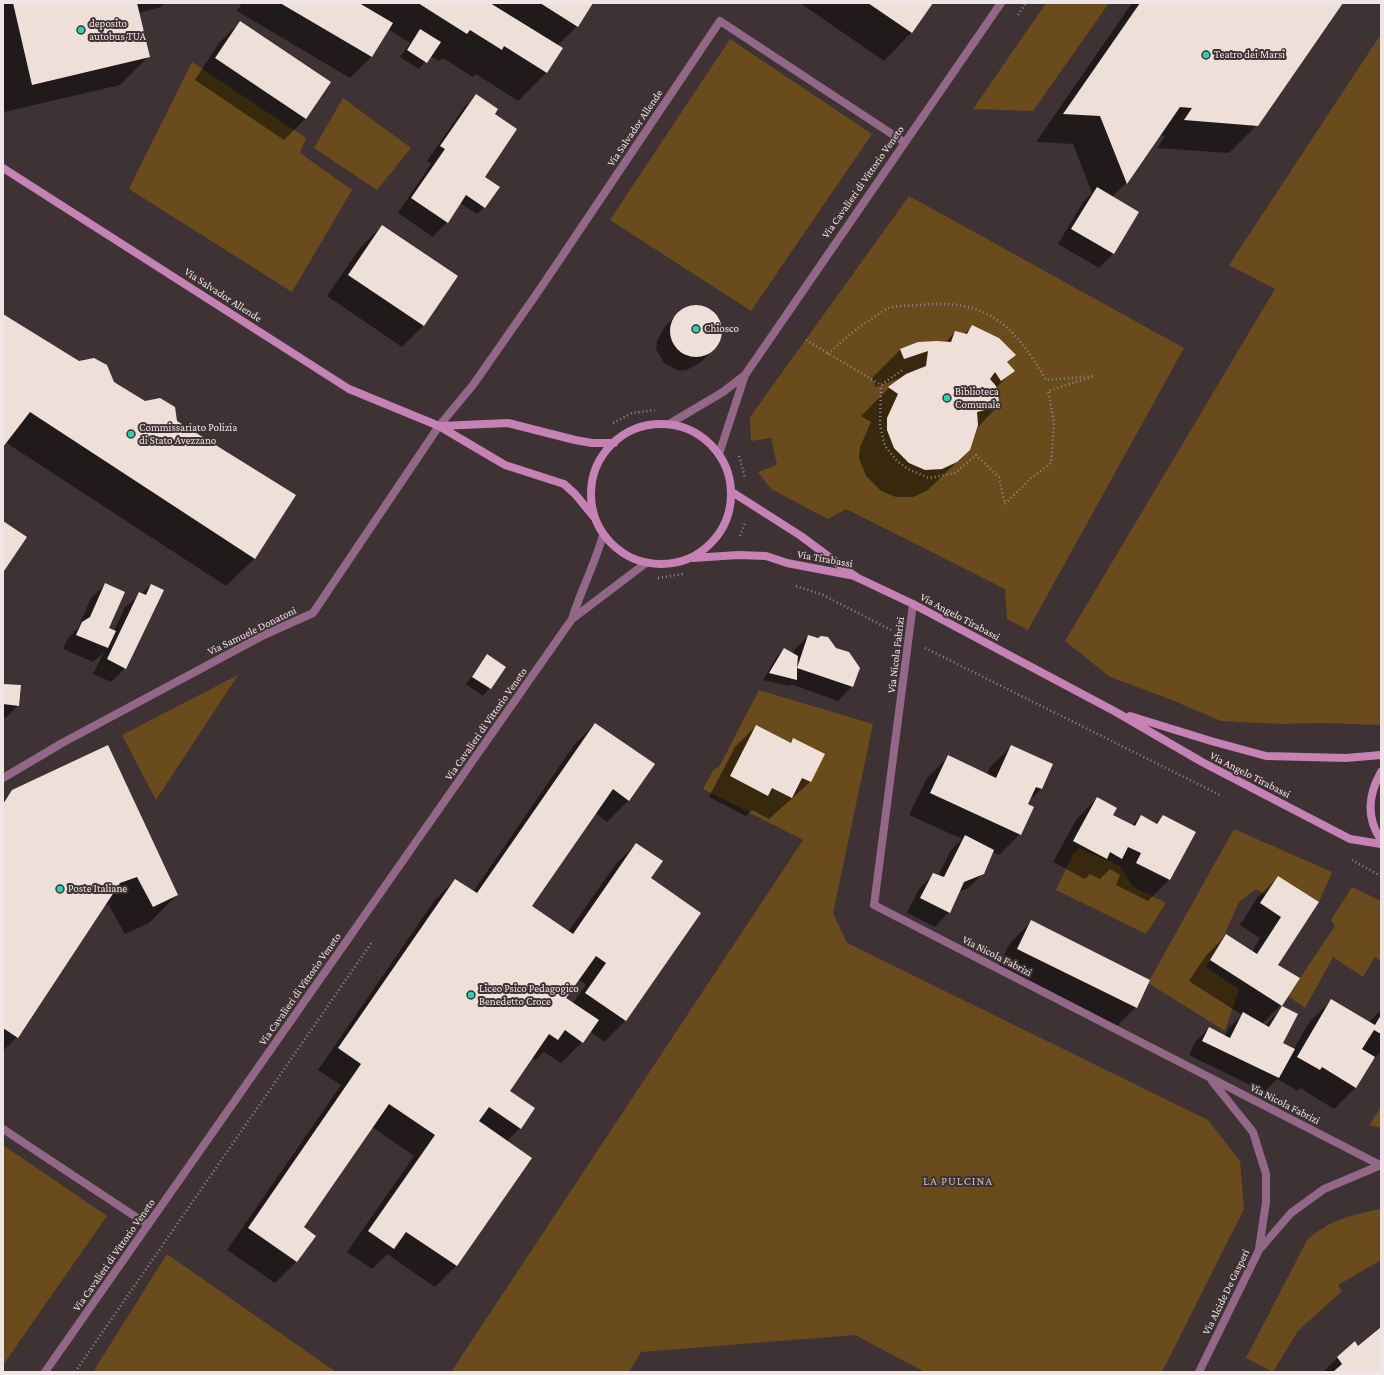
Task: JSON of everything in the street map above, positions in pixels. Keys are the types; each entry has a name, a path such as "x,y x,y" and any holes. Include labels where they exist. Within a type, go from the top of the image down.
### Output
{"street":[{"name":"Via Cavalieri di Vittorio Veneto","path":"719,454 745,375 1001,3"},
{"name":"Via Salvador Allende","path":"439,426 473,385 540,289 720,21 904,142"},
{"name":"Via Salvador Allende","path":"3,168 349,389 439,426 505,465 564,484 594,516"},
{"name":"Via Cavalieri di Vittorio Veneto","path":"669,424 723,392 745,375"},
{"name":"Via Salvador Allende","path":"439,426 508,423 575,440 614,443"},
{"path":"669,424 689,429 706,440 719,454 728,472 732,492 730,512 722,531 709,546 692,558 678,563 662,565 646,563 629,558 614,548 603,534 594,516 591,497 593,477 601,458 614,443 630,431 649,425 669,424"},
{"name":"Via Samuele Donatoni","path":"3,778 64,742 264,635 313,613 439,426"},
{"name":"Via Tirabassi","path":"732,492 801,536 856,577"},
{"name":"Via Cavalieri di Vittorio Veneto","path":"45,1372 572,619 580,595 595,562 603,534"},
{"name":"Via Tirabassi","path":"692,558 738,555 766,556 787,563 856,577"},
{"name":"Via Cavalieri di Vittorio Veneto","path":"572,619 646,563"},
{"name":"Via Angelo Tirabassi","path":"856,577 913,604 1116,712 1202,762 1350,839 1381,844"},
{"name":"Via Nicola Fabrizi","path":"913,604 874,905 1210,1079 1380,1165"},
{"name":"Via Angelo Tirabassi","path":"1116,712 1211,742 1266,756 1346,758 1381,755"},
{"path":"1381,772 1374,785 1370,800 1370,816 1375,831 1381,840"},
{"path":"1210,1079 1253,1132 1266,1174 1266,1202 1259,1250"},
{"path":"3,1129 148,1225"},
{"name":"Via Alcide De Gasperi","path":"1199,1372 1259,1250 1291,1213 1324,1189 1380,1165"}],"path":[{"path":"828,354 853,330 888,308 946,304 967,306 994,317 1017,336 1030,353 1046,380 1094,376 1048,391 1054,421 1051,463 1030,479 1005,504 999,478 976,455 955,473 928,478 908,469 897,461 885,446 880,425 881,385"},
{"path":"806,340 881,385"},
{"path":"881,385 904,369"},
{"path":"792,585 823,595 1220,795"},
{"path":"1346,857 1381,876"},
{"path":"75,1372 374,939"}],"shaded area":[{"path":"1046,3 1109,3 1033,111 973,109"},
{"path":"1381,34 1381,725 1320,723 1282,724 1221,721 1167,698 1110,677 1065,641 1275,289 1229,265"},
{"path":"730,39 872,134 751,311 610,220"},
{"path":"192,62 306,138 300,153 352,190 292,292 129,189"},
{"path":"343,98 411,148 377,190 314,148"},
{"path":"909,196 1184,348 1028,630 1007,619 1005,589 846,509 828,519 771,489 758,472 777,465 771,438 751,441 750,417"},
{"path":"238,675 156,800 122,735"},
{"path":"759,690 873,724 833,913 847,943 1208,1120 1240,1161 1244,1209 1162,1372 925,1372 855,1335 641,1352 629,1372 451,1372 803,840 703,789 714,769 719,767"},
{"path":"1234,829 1332,872 1319,902 1278,876 1266,895 1256,889 1239,902 1221,942 1206,967 1239,989 1225,1031 1148,983"},
{"path":"1079,848 1120,866 1132,886 1166,903 1146,934 1056,890 1073,854"},
{"path":"1352,887 1381,901 1381,961 1375,957 1363,977 1333,957 1305,1008 1288,996 1335,926 1331,920"},
{"path":"1381,1107 1381,1128 1369,1125"},
{"path":"3,1145 107,1216 3,1365"},
{"path":"1381,1209 1381,1260 1338,1285 1342,1291 1298,1331 1273,1372 1246,1358 1307,1240 1324,1227 1342,1219 1360,1213"},
{"path":"167,1254 336,1372 93,1372"}],"building":[{"name":"deposito autobus TUA","path":"13,3 137,3 150,57 32,85"},
{"path":"280,3 359,3 393,23 372,57"},
{"path":"418,3 490,3 563,48 547,73 504,46 502,50 470,30 467,34"},
{"path":"540,3 593,3 578,27"},
{"path":"868,3 933,3 912,33"},
{"name":"Teatro dei Marsi","path":"1140,3 1343,3 1258,126 1184,120 1192,108 1180,107 1127,184 1100,116 1063,114"},
{"path":"240,21 331,82 306,119 215,58"},
{"path":"420,29 441,42 427,63 407,50"},
{"path":"476,94 498,109 495,114 517,129 485,177 500,187 485,208 466,195 448,223 411,198 445,149 440,146"},
{"path":"1097,187 1139,212 1114,254 1071,229"},
{"path":"382,225 458,276 424,326 348,275"},
{"name":"Chiosco","path":"696,305 710,309 718,317 722,331 718,345 710,353 696,357 682,353 674,345 670,331 674,317 682,309"},
{"name":"Commissariato Polizia di Stato Avezzano","path":"3,314 79,361 94,358 107,365 114,382 145,401 160,398 175,407 177,421 296,495 255,559 30,412 3,447"},
{"name":"Biblioteca Comunale","path":"972,325 999,338 1016,355 1007,362 1015,371 1001,381 995,372 990,379 996,386 1000,406 977,412 978,425 970,450 957,462 942,469 925,470 909,463 894,448 887,430 887,418 898,394 888,387 906,374 926,366 928,351 904,359 900,349 918,342 951,342 955,331 967,334"},
{"path":"3,521 27,537 4,571 3,570"},
{"path":"105,583 125,592 109,628 116,631 108,648 76,635 82,622 90,617"},
{"path":"151,584 164,590 126,669 107,659 139,592 146,595"},
{"path":"808,635 818,638 821,636 828,637 836,648 849,652 860,668 853,687 797,668"},
{"path":"784,648 798,656 797,680 769,673"},
{"path":"487,654 506,667 491,689 472,677"},
{"path":"3,684 21,685 19,706 3,704"},
{"name":"Liceo Psico Pedagogico Benedetto Croce","path":"595,723 655,764 629,801 613,789 532,906 573,934 636,843 663,861 651,878 701,913 626,1021 585,993 606,963 596,956 566,998 599,1020 583,1043 565,1030 558,1040 549,1034 510,1091 535,1108 521,1129 489,1107 479,1121 532,1158 457,1266 406,1232 394,1249 368,1231 435,1135 389,1104 304,1227 316,1236 297,1262 248,1228 361,1064 338,1048 455,879 477,893"},
{"path":"756,725 791,743 793,738 825,754 811,782 802,778 792,798 772,788 768,796 730,776"},
{"name":"Poste Italiane","path":"108,745 178,895 153,907 137,877 120,883 18,1038 3,1028 3,804 12,790"},
{"path":"1011,745 1053,764 1042,789 1036,787 1028,804 1034,807 1021,835 930,793 948,755 996,778"},
{"path":"1097,797 1117,808 1113,815 1135,826 1141,815 1157,824 1163,815 1196,832 1170,880 1136,863 1141,853 1128,847 1122,859 1110,852 1107,859 1073,841"},
{"path":"965,835 994,850 984,874 964,882 950,913 920,898 933,873 944,877"},
{"path":"1278,876 1319,902 1278,965 1300,978 1282,1006 1210,960 1226,934 1257,954 1281,917 1260,903"},
{"path":"1031,920 1150,980 1137,1008 1017,949"},
{"path":"1331,999 1375,1025 1381,1015 1381,1034 1374,1030 1362,1049 1375,1057 1356,1088 1322,1067 1320,1070 1297,1057"},
{"path":"1282,1006 1298,1014 1283,1043 1295,1049 1279,1078 1202,1041 1209,1027 1230,1038 1243,1012 1269,1027"},
{"path":"1381,1327 1381,1372 1333,1372 1342,1364 1337,1357 1355,1341 1358,1346"}],"place":[{"name":"deposito autobus TUA","path":"81,30"},
{"name":"Teatro dei Marsi","path":"1206,55"},
{"name":"Chiosco","path":"696,329"},
{"name":"Biblioteca Comunale","path":"947,398"},
{"name":"Commissariato Polizia di Stato Avezzano","path":"131,434"},
{"name":"Poste Italiane","path":"60,889"},
{"name":"Liceo Psico Pedagogico Benedetto Croce","path":"471,995"}],"district":[{"name":"LA PULCINA","path":"958,1181"}]}
